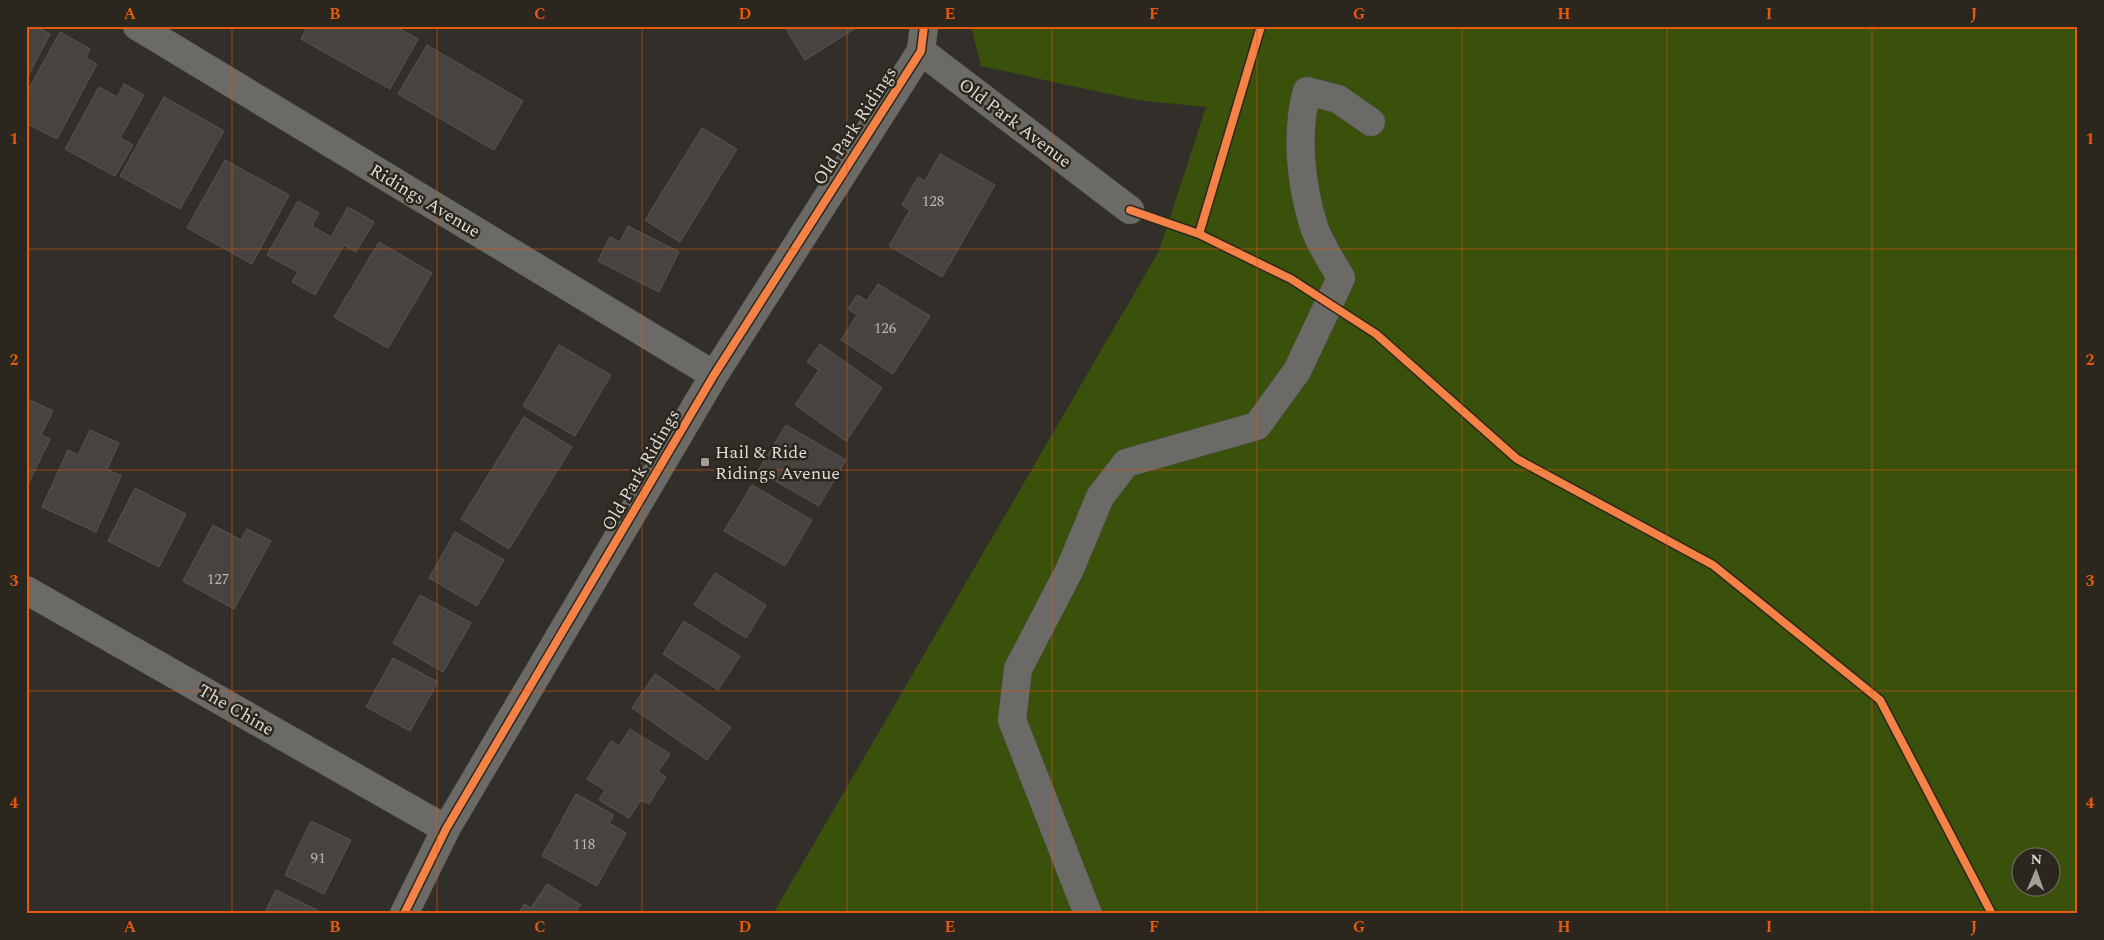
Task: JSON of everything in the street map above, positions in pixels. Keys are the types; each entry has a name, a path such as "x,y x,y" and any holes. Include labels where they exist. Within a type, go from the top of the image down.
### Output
{"street":[{"name":"Ridings Avenue","path":"137,26 714,375"},
{"name":"Old Park Ridings","path":"404,914 446,829 714,375 922,39"},
{"name":"Old Park Avenue","path":"922,39 1130,210"},
{"path":"1088,914 1012,720 1018,669 1070,570 1100,497 1126,463 1257,426 1297,371 1341,278 1315,228 1302,170 1302,130 1307,91 1338,99 1371,122"},
{"name":"The Chine","path":"26,590 446,829"}],"path":[{"path":"1199,234 1261,26"}],"green space":[{"path":"971,26 2078,26 2078,914 773,914 1159,251 1206,107 1137,100 981,66"}],"building":[{"path":"26,26 35,26 50,34 26,80"},
{"path":"308,26 395,26 418,39 390,89 301,39"},
{"path":"784,26 859,26 805,60"},
{"path":"60,32 90,49 86,58 97,64 57,139 26,123 26,94"},
{"path":"427,45 523,101 494,150 398,94"},
{"path":"124,84 144,95 120,138 133,145 115,176 65,149 99,87 117,97"},
{"path":"164,97 224,131 180,209 120,176"},
{"path":"702,128 737,149 680,242 645,220"},
{"path":"940,154 995,185 942,277 889,246 910,210 902,205 918,177 925,181"},
{"path":"225,160 289,195 252,264 187,228"},
{"path":"298,201 319,213 312,226 331,237 348,207 374,222 356,252 344,245 315,295 292,282 298,272 267,255"},
{"path":"628,226 679,252 659,292 598,261 610,237 620,242"},
{"path":"379,242 432,273 388,348 334,317"},
{"path":"878,284 930,316 893,374 841,340 857,315 848,309 857,295 867,301"},
{"path":"820,344 882,388 846,441 795,405 819,370 807,362"},
{"path":"559,345 611,375 575,436 523,406"},
{"path":"30,400 53,411 41,435 50,439 26,488 26,409"},
{"path":"524,417 572,447 509,549 461,519"},
{"path":"786,425 846,460 819,506 758,471"},
{"path":"90,430 119,443 107,469 121,476 96,532 42,507 68,450 78,455"},
{"path":"752,485 812,520 785,566 724,531"},
{"path":"135,488 186,514 159,567 108,541"},
{"path":"213,525 241,540 247,529 271,541 234,609 183,581"},
{"path":"455,532 504,560 477,606 429,578"},
{"path":"715,573 766,605 746,638 694,605"},
{"path":"420,595 471,623 443,672 393,643"},
{"path":"684,621 740,656 718,690 663,654"},
{"path":"393,658 438,682 410,731 366,707"},
{"path":"655,674 731,727 707,760 632,708"},
{"path":"630,729 670,754 658,772 666,777 649,804 641,800 629,818 599,800 605,790 587,779 611,741 619,746"},
{"path":"576,794 614,815 609,823 626,833 597,886 542,856"},
{"path":"311,821 351,840 324,894 285,875"},
{"path":"547,884 581,905 574,914 518,914 524,904 531,908"},
{"path":"276,890 319,911 317,914 264,914"}],"cycle path":[{"path":"404,914 446,829 714,375 921,51 924,26"},
{"path":"1199,234 1261,26"},
{"path":"1130,210 1199,234 1291,279 1376,334 1517,459 1713,565 1880,700 1992,914"}],"place":[{"name":"Hail & Ride Ridings Avenue","path":"705,462"}]}
